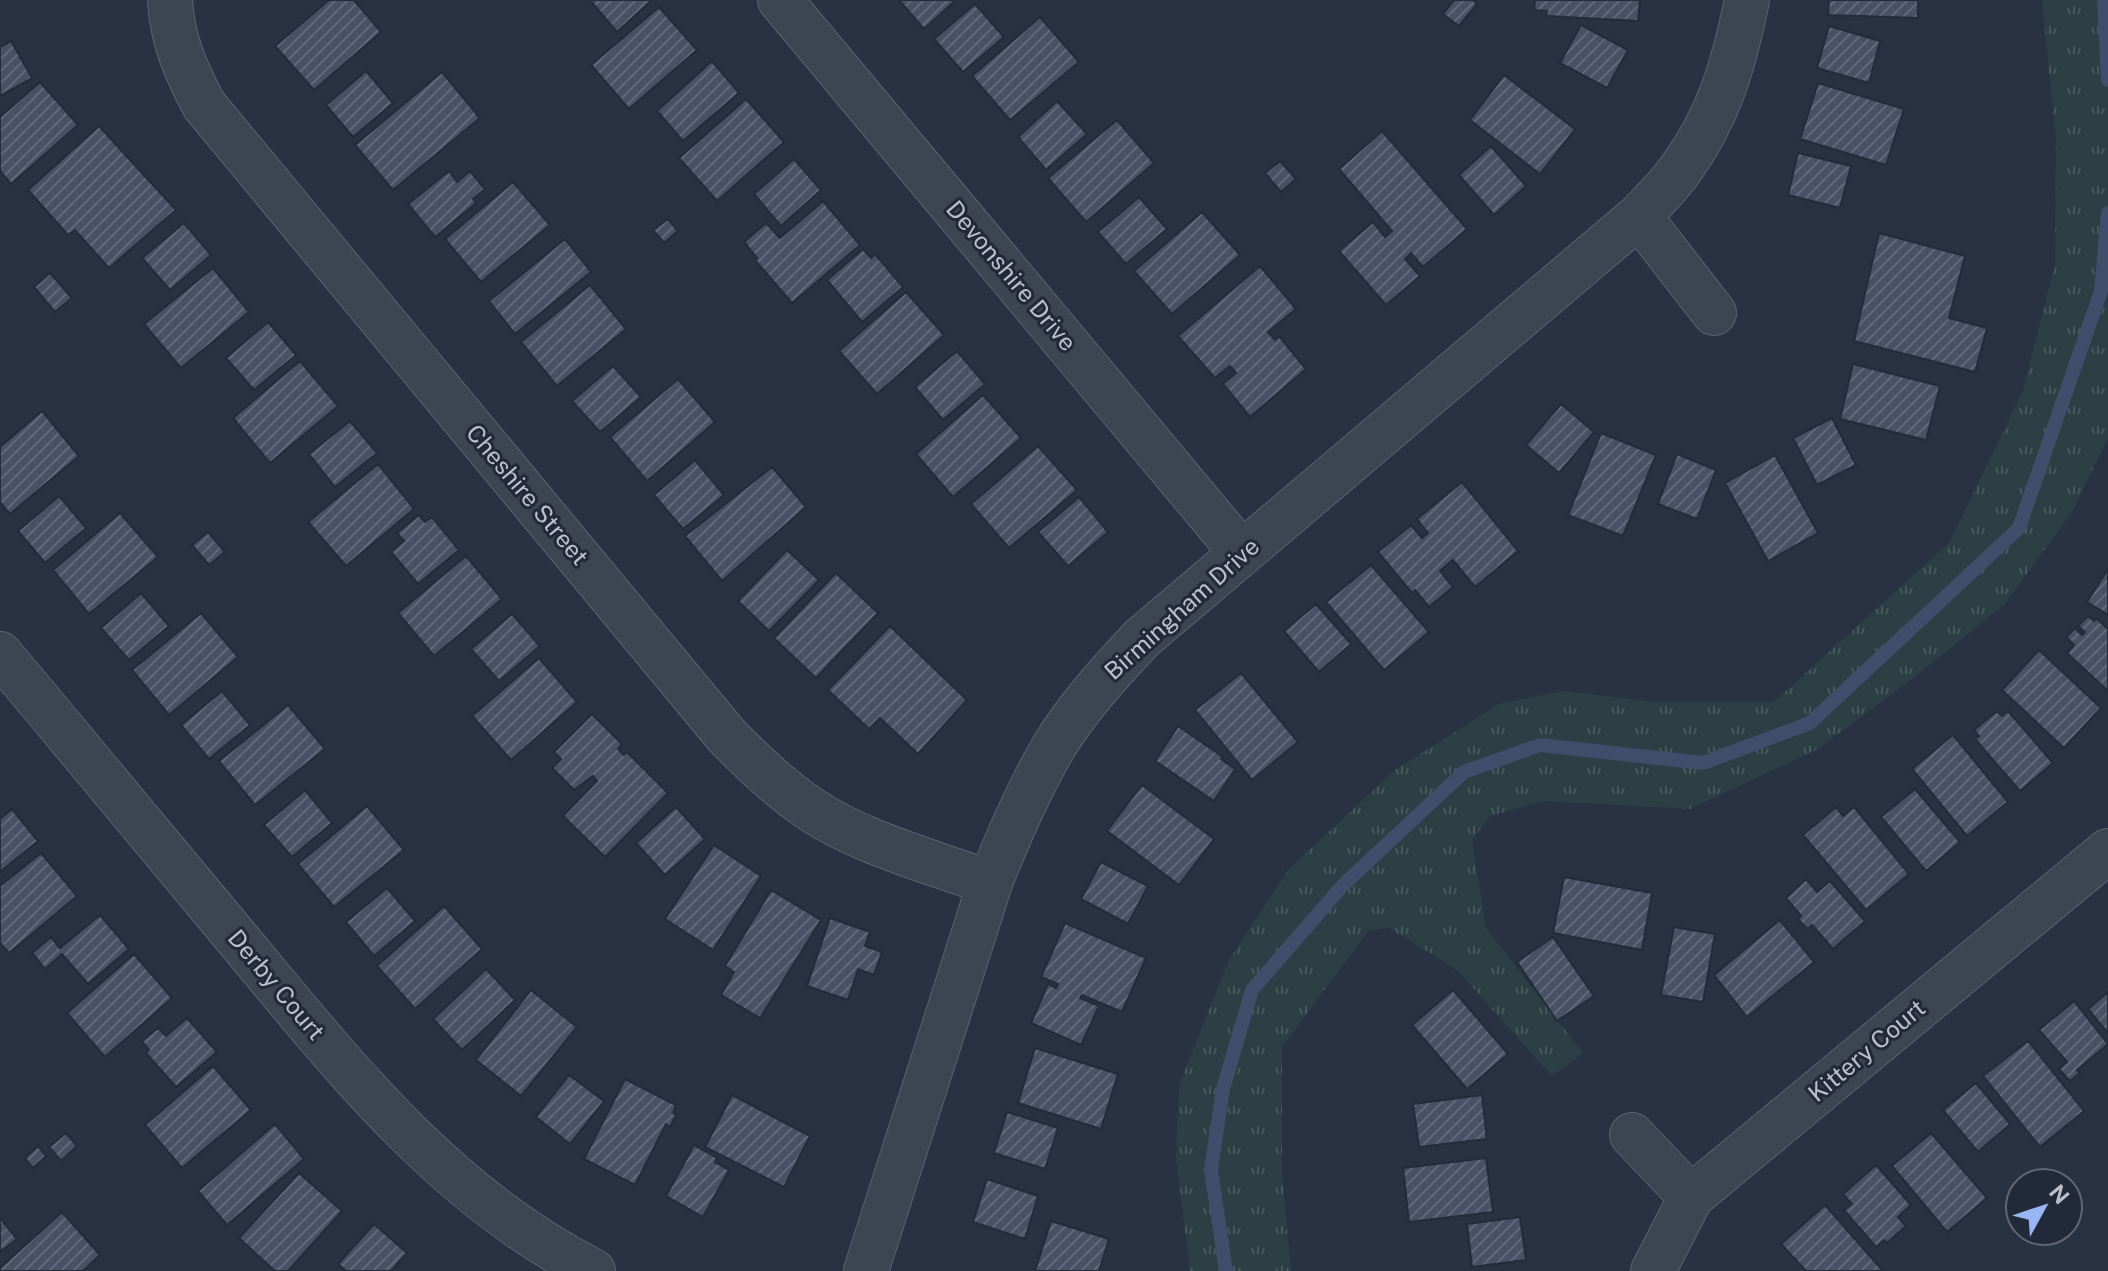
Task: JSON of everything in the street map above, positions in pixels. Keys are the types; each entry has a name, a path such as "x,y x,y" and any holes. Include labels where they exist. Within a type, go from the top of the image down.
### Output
{"street":[{"name":"Cheshire Street","path":"170,0 172,27 184,67 204,105 726,735 761,771 810,809 855,833 990,883"},
{"name":"Devonshire Drive","path":"780,0 1241,552"},
{"name":"Birmingham Drive","path":"866,1271 990,883 1011,828 1054,747 1101,682 1142,638 1639,216 1680,170 1712,118 1734,60 1747,0"},
{"path":"1639,216 1714,313"},
{"name":"Derby Court","path":"8,679 358,1083 431,1157 499,1212 593,1271"},
{"name":"Kittery Court","path":"1653,1271 1691,1197 2108,851"},
{"path":"1632,1135 1691,1197"}],"green space":[{"path":"2042,0 2108,0 2108,438 2072,512 2005,604 1818,749 1690,809 1544,801 1490,816 1472,840 1486,928 1583,1053 1552,1076 1456,969 1389,928 1369,930 1282,1047 1282,1173 1291,1271 1190,1271 1176,1158 1179,1085 1229,960 1289,869 1395,770 1499,704 1565,691 1656,702 1774,702 1950,542 2023,390 2055,265 2056,140"}],"building":[{"path":"329,0 354,0 381,32 314,90 275,46"},
{"path":"590,0 652,0 617,32"},
{"path":"899,0 956,0 924,29"},
{"path":"1454,0 1473,0 1477,4 1459,26 1443,14"},
{"path":"1535,0 1640,0 1638,21 1546,16 1547,11 1534,10"},
{"path":"1829,0 1918,0 1918,18 1828,15"},
{"path":"975,4 1004,37 963,72 934,39"},
{"path":"659,7 697,50 629,109 591,65"},
{"path":"1040,17 1079,62 1010,120 972,76"},
{"path":"1581,25 1628,50 1607,88 1560,63"},
{"path":"1829,26 1880,41 1869,83 1817,68"},
{"path":"11,41 32,78 0,96 0,47"},
{"path":"712,61 739,93 683,141 657,111"},
{"path":"366,71 393,103 353,137 326,105"},
{"path":"442,72 480,118 393,190 355,145"},
{"path":"1504,75 1575,129 1540,174 1470,120"},
{"path":"40,82 78,125 11,184 0,171 0,117"},
{"path":"1818,83 1904,109 1886,165 1800,139"},
{"path":"746,99 784,142 717,201 679,158"},
{"path":"1057,101 1087,134 1046,170 1018,137"},
{"path":"1117,120 1154,163 1086,222 1048,178"},
{"path":"99,126 176,210 109,268 75,230 68,235 28,190"},
{"path":"1382,131 1467,229 1423,267 1411,253 1405,259 1420,276 1386,305 1339,251 1373,222 1385,237 1392,231 1339,169"},
{"path":"1491,146 1526,186 1494,215 1459,175"},
{"path":"1798,153 1851,166 1840,208 1788,195"},
{"path":"794,159 821,190 781,226 754,194"},
{"path":"1280,161 1296,179 1281,192 1265,173"},
{"path":"449,171 457,182 470,171 485,189 473,199 476,203 435,237 408,204"},
{"path":"513,182 550,225 481,282 445,239"},
{"path":"1139,197 1167,229 1126,264 1098,232"},
{"path":"823,201 860,245 792,303 755,260 757,258 744,242 766,223 780,238"},
{"path":"1202,212 1240,255 1172,314 1134,271"},
{"path":"668,219 678,231 664,243 653,230"},
{"path":"184,223 211,255 170,290 142,258"},
{"path":"1879,233 1965,256 1949,318 1987,328 1975,372 1854,341"},
{"path":"565,239 591,272 515,334 489,301"},
{"path":"863,249 871,258 875,254 903,287 862,322 827,280"},
{"path":"1260,266 1296,309 1268,332 1275,340 1279,336 1306,369 1250,417 1223,384 1236,373 1230,366 1215,378 1178,336"},
{"path":"213,268 249,312 181,368 144,324"},
{"path":"50,273 72,298 55,312 34,287"},
{"path":"590,285 626,329 557,386 521,342"},
{"path":"906,292 944,335 877,394 839,351"},
{"path":"268,322 296,355 254,390 226,358"},
{"path":"957,351 985,384 943,420 915,387"},
{"path":"300,361 338,406 270,463 233,418"},
{"path":"1853,364 1940,386 1926,440 1840,419"},
{"path":"613,366 641,397 600,432 572,401"},
{"path":"678,379 715,422 647,481 610,437"},
{"path":"983,395 1021,438 953,497 916,454"},
{"path":"1561,404 1594,432 1559,473 1526,445"},
{"path":"42,411 79,456 10,514 0,502 0,447"},
{"path":"1832,418 1856,465 1817,485 1793,438"},
{"path":"350,421 377,453 335,487 309,454"},
{"path":"1601,433 1656,455 1623,536 1568,515"},
{"path":"1038,446 1077,490 1009,548 971,504"},
{"path":"1677,454 1716,470 1697,519 1658,504"},
{"path":"1775,455 1818,533 1768,561 1725,483"},
{"path":"695,460 724,495 683,529 654,495"},
{"path":"378,464 414,509 346,566 308,522"},
{"path":"772,467 806,507 722,581 685,536"},
{"path":"1462,482 1518,551 1475,587 1453,560 1440,571 1453,587 1429,607 1415,590 1412,593 1378,552 1411,525 1422,538 1428,533 1417,519"},
{"path":"59,496 86,528 45,563 18,531"},
{"path":"1079,497 1108,532 1068,566 1038,532"},
{"path":"120,513 158,557 89,614 53,570"},
{"path":"419,515 425,522 432,517 459,550 418,584 391,552 404,541 397,533"},
{"path":"208,532 225,552 209,565 192,545"},
{"path":"787,550 819,580 769,631 738,601"},
{"path":"466,556 502,599 434,656 398,613"},
{"path":"1371,565 1429,632 1384,670 1326,602"},
{"path":"2108,569 2108,615 2087,602"},
{"path":"836,573 878,613 816,678 774,638"},
{"path":"141,593 169,626 129,660 101,628"},
{"path":"1316,604 1351,644 1319,672 1284,631"},
{"path":"201,613 238,657 169,715 132,670"},
{"path":"512,614 540,646 499,681 471,649"},
{"path":"2088,616 2108,629 2108,691 2067,653 2074,645 2066,637 2075,628 2082,635 2085,632 2078,626"},
{"path":"890,626 967,700 918,754 880,718 869,729 828,690"},
{"path":"2039,650 2101,708 2064,748 2002,690"},
{"path":"539,658 577,702 511,760 472,716"},
{"path":"1241,673 1298,742 1252,780 1195,710"},
{"path":"222,691 250,725 209,759 181,725"},
{"path":"288,705 325,749 255,805 219,761"},
{"path":"1997,711 2002,716 2008,711 2053,763 2020,791 1975,739 1979,736 1974,730"},
{"path":"592,714 622,744 618,749 624,755 627,752 668,793 605,857 563,816 597,781 593,776 574,790 552,768 561,759 554,752"},
{"path":"1178,726 1235,769 1214,801 1155,761"},
{"path":"1953,735 2008,802 1967,836 1912,769"},
{"path":"1142,785 1214,839 1179,885 1107,831"},
{"path":"1915,789 1960,842 1926,871 1881,817"},
{"path":"305,790 332,823 292,857 264,825"},
{"path":"367,806 404,850 334,907 298,864"},
{"path":"676,807 705,839 665,875 636,843"},
{"path":"1836,807 1843,816 1854,807 1909,874 1866,910 1803,835"},
{"path":"12,809 38,841 0,872 0,819"},
{"path":"714,845 761,876 713,950 665,919"},
{"path":"41,853 77,896 9,953 0,943 0,886"},
{"path":"1101,862 1148,886 1128,924 1081,899"},
{"path":"1564,877 1652,893 1642,950 1553,933"},
{"path":"1806,879 1817,892 1830,881 1865,921 1833,949 1812,925 1807,929 1786,898"},
{"path":"387,888 415,921 374,956 346,922"},
{"path":"771,890 821,920 760,1018 721,995 734,972 725,966"},
{"path":"444,906 482,949 415,1009 377,966"},
{"path":"100,915 129,949 88,984 62,954 45,969 32,953 51,937 60,948"},
{"path":"830,918 870,932 865,946 882,952 874,975 858,969 848,1000 807,986"},
{"path":"1780,920 1814,962 1747,1017 1714,975"},
{"path":"1065,923 1146,958 1122,1012 1082,995 1080,998 1099,1006 1081,1045 1031,1023 1048,984 1056,988 1058,984 1041,977"},
{"path":"1674,927 1715,934 1703,1002 1661,995"},
{"path":"1553,937 1594,996 1557,1021 1517,962"},
{"path":"134,954 172,998 105,1057 67,1013"},
{"path":"486,969 515,1000 462,1050 433,1019"},
{"path":"531,990 577,1027 521,1096 476,1060"},
{"path":"1453,990 1508,1054 1467,1089 1412,1025"},
{"path":"2108,992 2108,1033 2088,1009"},
{"path":"2074,1001 2108,1044 2077,1070 2080,1073 2070,1081 2059,1069 2067,1062 2039,1030"},
{"path":"187,1018 217,1052 176,1087 146,1053 149,1050 142,1041 158,1028 166,1036"},
{"path":"2028,1041 2084,1111 2040,1147 1983,1076"},
{"path":"1035,1048 1118,1074 1101,1129 1018,1103"},
{"path":"213,1066 251,1110 182,1168 145,1125"},
{"path":"569,1075 604,1101 570,1144 536,1117"},
{"path":"625,1079 676,1105 673,1113 676,1115 670,1127 666,1124 635,1185 584,1159"},
{"path":"1976,1083 2010,1124 1978,1152 1943,1110"},
{"path":"732,1095 810,1136 784,1187 705,1147"},
{"path":"1482,1095 1487,1139 1419,1147 1413,1104"},
{"path":"1007,1112 1058,1128 1045,1169 994,1153"},
{"path":"275,1124 304,1159 227,1225 198,1191"},
{"path":"66,1133 77,1146 61,1161 49,1147"},
{"path":"1931,1133 1987,1198 1947,1232 1892,1166"},
{"path":"694,1145 717,1158 715,1162 729,1170 703,1217 666,1196"},
{"path":"38,1146 46,1156 33,1168 25,1158"},
{"path":"1486,1158 1493,1212 1409,1222 1403,1168"},
{"path":"1876,1165 1911,1205 1898,1217 1906,1226 1887,1243 1884,1240 1876,1247 1844,1210 1852,1204 1843,1194"},
{"path":"299,1173 342,1211 288,1271 275,1271 239,1238"},
{"path":"987,1179 1038,1196 1025,1239 973,1222"},
{"path":"1825,1205 1883,1271 1806,1271 1781,1244"},
{"path":"62,1212 100,1255 83,1271 0,1271 0,1268"},
{"path":"1520,1217 1526,1260 1472,1267 1467,1224"},
{"path":"0,1218 17,1239 0,1252"},
{"path":"1051,1221 1109,1239 1099,1271 1035,1271"},
{"path":"374,1224 407,1253 391,1271 346,1271 338,1264"}],"waterway":[{"path":"2104,0 2108,80"},
{"path":"1226,1271 1211,1170 1223,1089 1252,990 1343,885 1464,772 1540,745 1703,763 1810,723 2019,528 2101,291 2108,213"}]}
